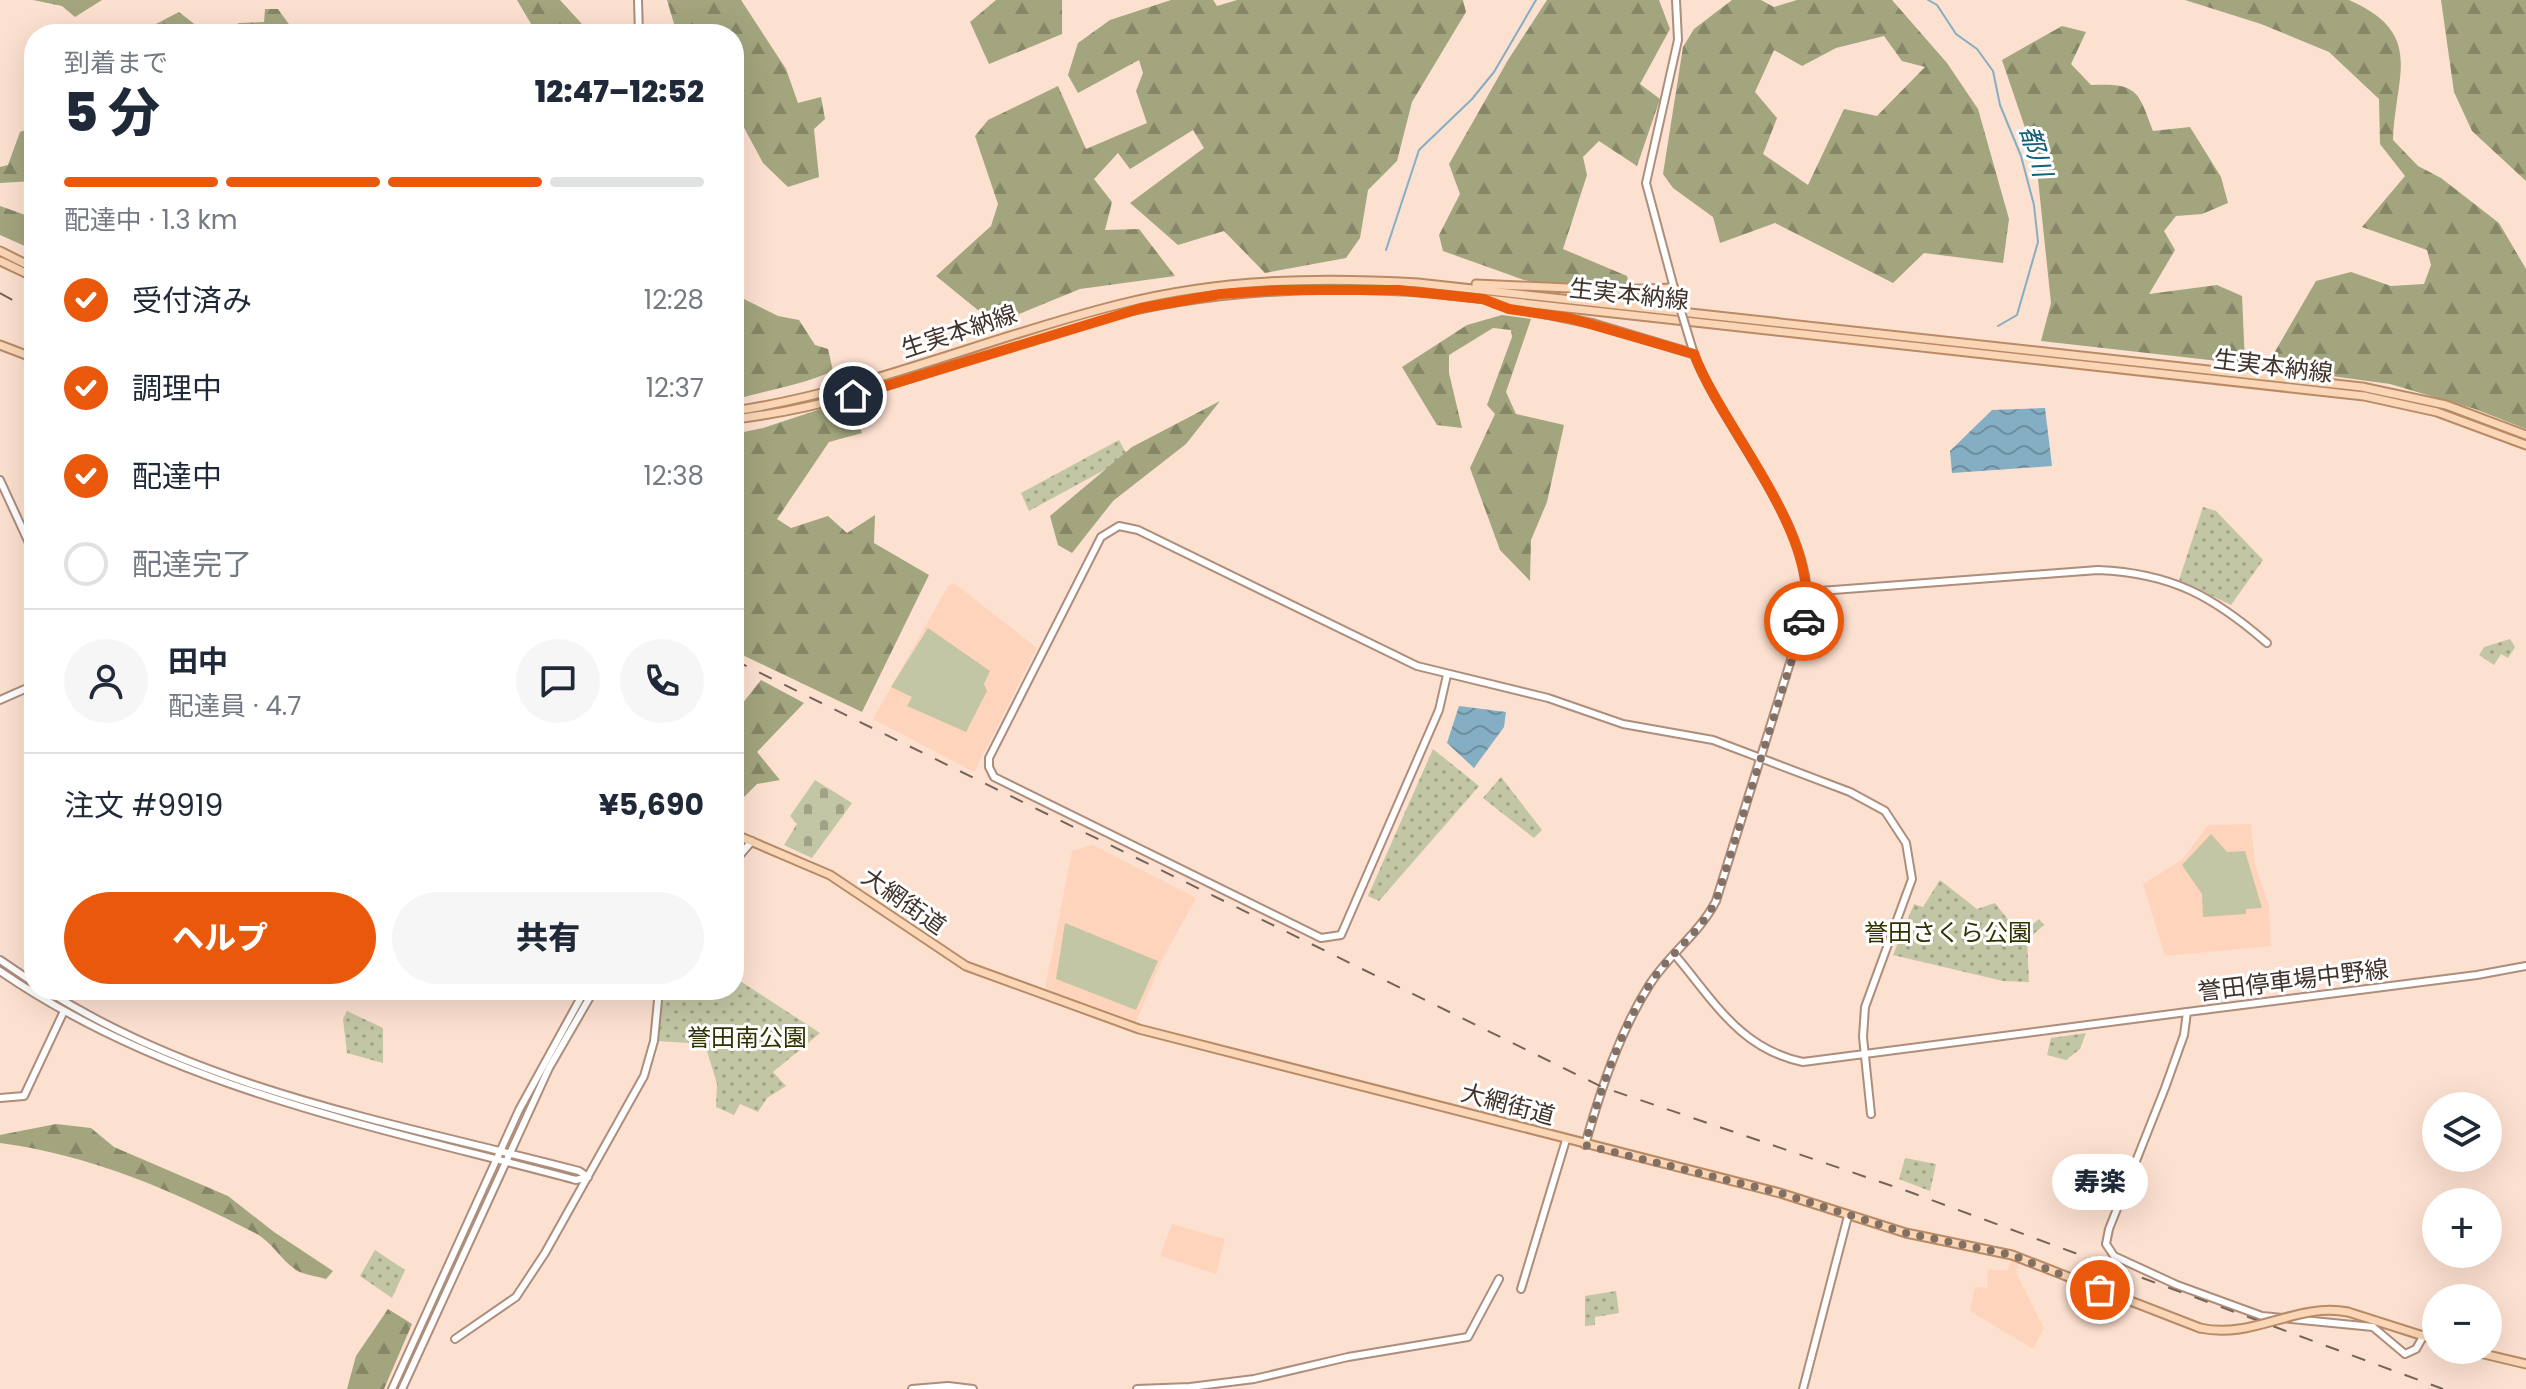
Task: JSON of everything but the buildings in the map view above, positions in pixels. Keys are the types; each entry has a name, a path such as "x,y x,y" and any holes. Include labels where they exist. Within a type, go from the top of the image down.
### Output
{"main road":[{"path":"0,251 24,263"},
{"path":"0,261 24,272"},
{"name":"生実本納線","path":"744,409 859,385 1062,320 1180,291 1282,280 1418,283 2362,387 2446,405 2526,435"},
{"path":"1418,283 1613,290 1674,288"},
{"name":"生実本納線","path":"744,417 853,396 1090,321 1182,300 1253,291 1357,289 1483,299 2364,396 2448,415 2526,445"},
{"path":"1483,299 1509,309 1569,318 1694,354"},
{"path":"0,345 24,354"},
{"name":"大網街道","path":"744,838 830,875 941,951 974,969 1156,1034 1780,1193 1848,1216 2012,1255 2200,1328 2241,1331 2308,1311 2348,1312 2422,1334"},
{"path":"2502,1358 2526,1364"}],"street":[{"path":"638,0 639,24"},
{"path":"1585,1145 1611,1063 1650,985 1702,928 1716,901 1805,619 1807,592 1784,520 1706,384 1694,354 1648,198 1646,177 1678,40 1676,0"},
{"path":"0,480 24,532"},
{"path":"1447,675 1439,710 1359,895 1341,935 1332,939 1321,938 994,777 989,767 989,758 1101,537 1119,526 1138,530 1417,666 1520,690 1623,724 1692,735 1763,759 1876,804 1902,831 1910,854 1912,879 1908,895 1865,1007 1864,1054 1871,1114"},
{"path":"1807,592 2098,570 2133,572 2200,593 2231,612 2267,643"},
{"path":"0,700 24,689"},
{"path":"744,850 752,841"},
{"path":"1675,955 1740,1032 1758,1046 1803,1062 2187,1012"},
{"path":"0,960 24,976"},
{"name":"誉田停車場中野線","path":"2422,1338 2416,1349 2405,1354 2373,1327 2262,1316 2177,1285 2109,1253 2106,1244 2109,1229 2165,1088 2184,1035 2187,1012 2526,966"},
{"path":"0,971 24,986"},
{"path":"46,1000 144,1051 215,1080 499,1155 511,1153 588,1177"},
{"path":"65,1000 135,1038 223,1074 499,1155 506,1161 576,1180 588,1177"},
{"path":"392,1389 543,1062 579,1000"},
{"path":"402,1389 549,1068 588,1000"},
{"path":"455,1339 516,1297 588,1177 644,1076 654,1041 658,1000"},
{"path":"0,1098 24,1096 64,1011"},
{"path":"1521,1289 1566,1140"},
{"path":"1803,1389 1848,1216"},
{"path":"1137,1389 1254,1379 1348,1357 1468,1337 1499,1279"},
{"path":"912,1389 930,1386 973,1389"}],"shaded area":[{"path":"954,583 1037,648 974,772 873,719 948,586"},
{"path":"2251,824 2255,865 2269,906 2271,946 2165,956 2143,884 2182,860 2208,825"},
{"path":"1093,845 1196,898 1162,960 1136,1022 1045,989 1072,851"},
{"path":"1172,1224 1225,1239 1216,1274 1160,1256"},
{"path":"2012,1259 2019,1262 2016,1272 2044,1328 2033,1349 1970,1311 1975,1287 1987,1288 1988,1269 2007,1271"}],"green space":[{"path":"33,0 102,0 75,17 62,6"},
{"path":"517,0 560,0 582,24 531,24"},
{"path":"667,0 741,0 786,69 798,103 821,97 825,119 814,129 819,177 788,187 763,163 744,128 744,24 674,24"},
{"path":"996,0 1062,0 1062,34 989,64 970,22"},
{"path":"1171,0 1213,0 1217,6 1237,0 1463,0 1466,12 1412,102 1397,161 1368,190 1360,238 1346,258 1265,273 1224,231 1178,245 1130,203 1204,148 1193,130 1130,169 1118,153 1094,179 1112,202 1105,230 1139,229 1175,276 1080,289 995,324 936,276 991,226 998,204 975,136 988,120 1058,86 1086,149 1147,123 1136,91 1143,73 1139,60 1078,93 1068,75 1078,43 1110,20"},
{"path":"1547,0 1659,0 1670,29 1640,84 1660,99 1637,166 1599,141 1583,157 1587,175 1563,249 1627,276 1631,299 1524,280 1443,251 1439,235 1460,194 1449,164 1508,60"},
{"path":"1732,0 1761,0 1774,7 1797,0 1892,0 1947,63 1978,109 2009,219 2003,263 1924,253 1893,283 1775,223 1720,243 1713,217 1673,188 1663,174 1683,47 1694,29","holes":["1884,36 1902,61 1925,67 1877,116 1844,109 1808,185 1763,154 1777,118 1755,92 1774,50 1802,66 1836,48"]},
{"path":"2185,0 2349,0 2373,13 2389,27 2401,58 2393,140 2418,166 2441,178 2499,223 2526,269 2526,429 2475,409 2390,384 2266,367 2316,281 2351,272 2391,286 2424,284 2431,265 2427,250 2362,227 2405,176 2380,144 2379,99 2329,52 2261,24"},
{"path":"2441,0 2526,0 2526,181 2472,131 2454,92"},
{"path":"265,9 278,9 289,24 237,24 239,23 264,22"},
{"path":"179,12 194,24 156,24"},
{"path":"2062,26 2086,32 2071,64 2091,85 2118,86 2134,92 2153,131 2190,127 2221,177 2228,203 2202,214 2176,216 2164,231 2175,250 2149,294 2217,285 2242,296 2245,364 2041,341 2051,303 2036,160 2002,60"},
{"path":"24,131 24,182 0,183 0,167 8,165 20,132"},
{"path":"0,206 24,214 24,246 0,235"},
{"path":"744,299 778,316 799,320 815,345 828,349 833,371 744,397"},
{"path":"1502,315 1531,319 1506,392 1516,414 1564,425 1547,502 1531,540 1530,581 1500,550 1470,468 1495,414 1487,405 1512,337 1511,330 1493,328 1449,355 1449,373 1462,428 1437,425 1402,367 1467,325"},
{"path":"1220,401 1186,444 1113,501 1072,553 1058,545 1050,516 1132,447"},
{"path":"839,403 851,406 862,433 829,442 777,519 791,528 828,516 847,533 875,515 874,543 929,575 862,712 744,656 744,432"},
{"path":"1119,440 1128,457 1029,511 1021,493"},
{"path":"2203,507 2216,511 2263,560 2231,605 2179,580"},
{"path":"928,628 990,671 984,684 987,691 966,732 907,706 912,697 891,687"},
{"path":"2510,639 2515,647 2508,658 2501,654 2494,665 2479,655 2484,647"},
{"path":"761,680 804,703 757,752 780,780 757,784 744,797 744,701"},
{"path":"1433,749 1479,786 1379,901 1368,896"},
{"path":"1501,777 1542,830 1534,838 1483,798"},
{"path":"815,780 852,803 812,858 784,845 797,824 790,816"},
{"path":"2211,834 2227,852 2245,851 2262,908 2246,909 2246,914 2203,917 2202,894 2182,865"},
{"name":"誉田さくら公園","path":"1940,880 1977,909 1995,903 2020,935 2039,919 2044,925 2027,940 2029,982 2003,981 1893,955 1914,904 1923,907"},
{"path":"1065,923 1158,961 1136,1010 1056,979"},
{"name":"誉田南公園","path":"744,984 820,1033 773,1072 786,1086 767,1098 758,1112 740,1104 734,1115 716,1107 717,1084 705,1044 657,1041 662,1000 744,1000"},
{"path":"347,1011 383,1028 383,1063 347,1053 343,1019"},
{"path":"2086,1033 2080,1049 2066,1060 2047,1055 2051,1038"},
{"path":"56,1124 91,1128 114,1147 228,1196 274,1232 333,1271 326,1279 299,1272 255,1233 163,1189 67,1156 0,1143 0,1135"},
{"path":"1905,1158 1936,1164 1930,1191 1899,1179"},
{"path":"375,1250 405,1270 392,1298 360,1276"},
{"path":"1616,1291 1619,1313 1595,1317 1595,1325 1585,1326 1585,1296"},
{"path":"388,1309 412,1324 384,1389 347,1389 356,1356"}],"water":[{"path":"2045,408 2052,466 1952,473 1950,451 1992,410"},
{"path":"1459,706 1506,712 1504,727 1474,768 1447,743"}],"waterway":[{"path":"1386,250 1419,150 1472,99 1494,72 1536,0"},
{"name":"都川","path":"1928,0 1937,5 1956,34 1977,49 1993,71 2000,105 2021,156 2034,205 2038,242 2017,315 1998,326"}],"railway":[{"path":"0,293 24,306"},
{"path":"744,665 1602,1087 1907,1191 2443,1389"}],"way so far":[{"path":"1804,621 1716,901 1702,928 1650,985 1603,1081 1585,1145 1780,1193 1906,1233 2012,1255 2100,1290"}],"place":[{"name":"寿楽","path":"2100,1290"}],"route":[{"path":"853,396 1090,321 1221,294 1281,290 1398,290 1483,299 1509,309 1569,318 1694,354 1706,384 1752,458 1798,553 1807,592 1804,621"}]}
